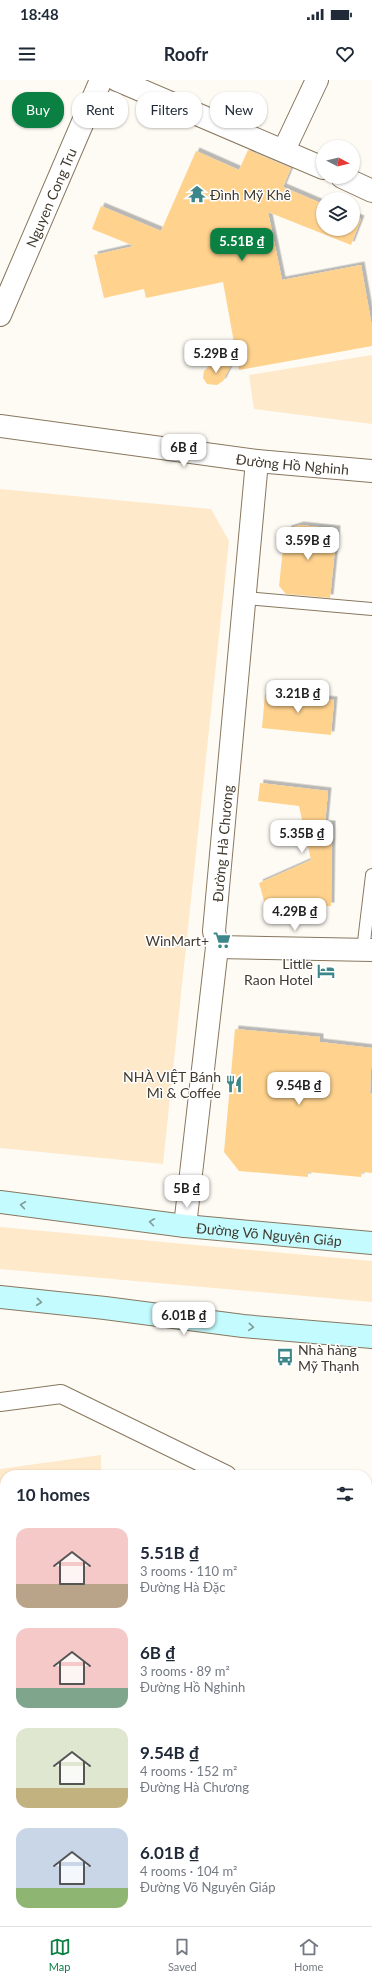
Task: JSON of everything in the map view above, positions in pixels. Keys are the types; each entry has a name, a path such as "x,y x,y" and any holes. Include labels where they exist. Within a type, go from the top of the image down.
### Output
{"main road":[{"name":"Đường Võ Nguyên Giáp","path":"0,1202 185,1226 372,1243"},
{"path":"0,1298 105,1308 243,1326 372,1337"}],"street":[{"name":"Nguyen Cong Tru","path":"0,314 101,80"},
{"path":"118,80 316,165"},
{"path":"284,150 317,80"},
{"path":"357,184 372,191"},
{"name":"Đường Hồ Nghinh","path":"0,426 257,461 372,471"},
{"name":"Đường Hà Chương","path":"185,1226 209,937 245,598 257,461"},
{"path":"209,937 368,950"},
{"path":"0,1402 61,1394 217,1470"}],"lane":[{"path":"245,598 372,609"},
{"path":"368,950 372,875"}],"shaded area":[{"path":"372,355 372,424 254,409 249,375"},
{"path":"0,489 211,509 229,541 163,1164 0,1148"},
{"path":"0,1227 372,1261 372,1302 0,1269"},
{"path":"101,1455 101,1470 0,1469"}],"building":[{"path":"248,150 291,168 283,187 316,201 316,231 268,212 282,280 361,265 372,327 372,346 239,370 223,282 146,298 144,289 104,298 94,255 134,246 92,229 101,206 161,231 196,151 239,170"},
{"path":"328,236 354,236 351,245"},
{"path":"212,364 231,365 223,381 217,385 207,384 203,378 204,371"},
{"path":"300,525 337,529 330,598 286,594 279,586 284,539 288,529"},
{"path":"265,694 334,700 331,735 262,728"},
{"path":"260,783 328,791 325,824 332,824 331,906 314,907 268,915 259,883 311,860 299,806 258,801"},
{"path":"235,1029 320,1037 320,1042 372,1048 370,1093 372,1093 372,1173 362,1172 361,1177 308,1172 308,1177 239,1171 224,1152"}],"place":[{"name":"Đình Mỹ Khê","path":"197,194"},
{"name":"WinMart+","path":"222,940"},
{"name":"Little Raon Hotel","path":"326,971"},
{"name":"NHÀ VIỆT Bánh Mì & Coffee","path":"234,1084"},
{"name":"Nhà hàng Mỹ Thạnh","path":"285,1357"}]}
